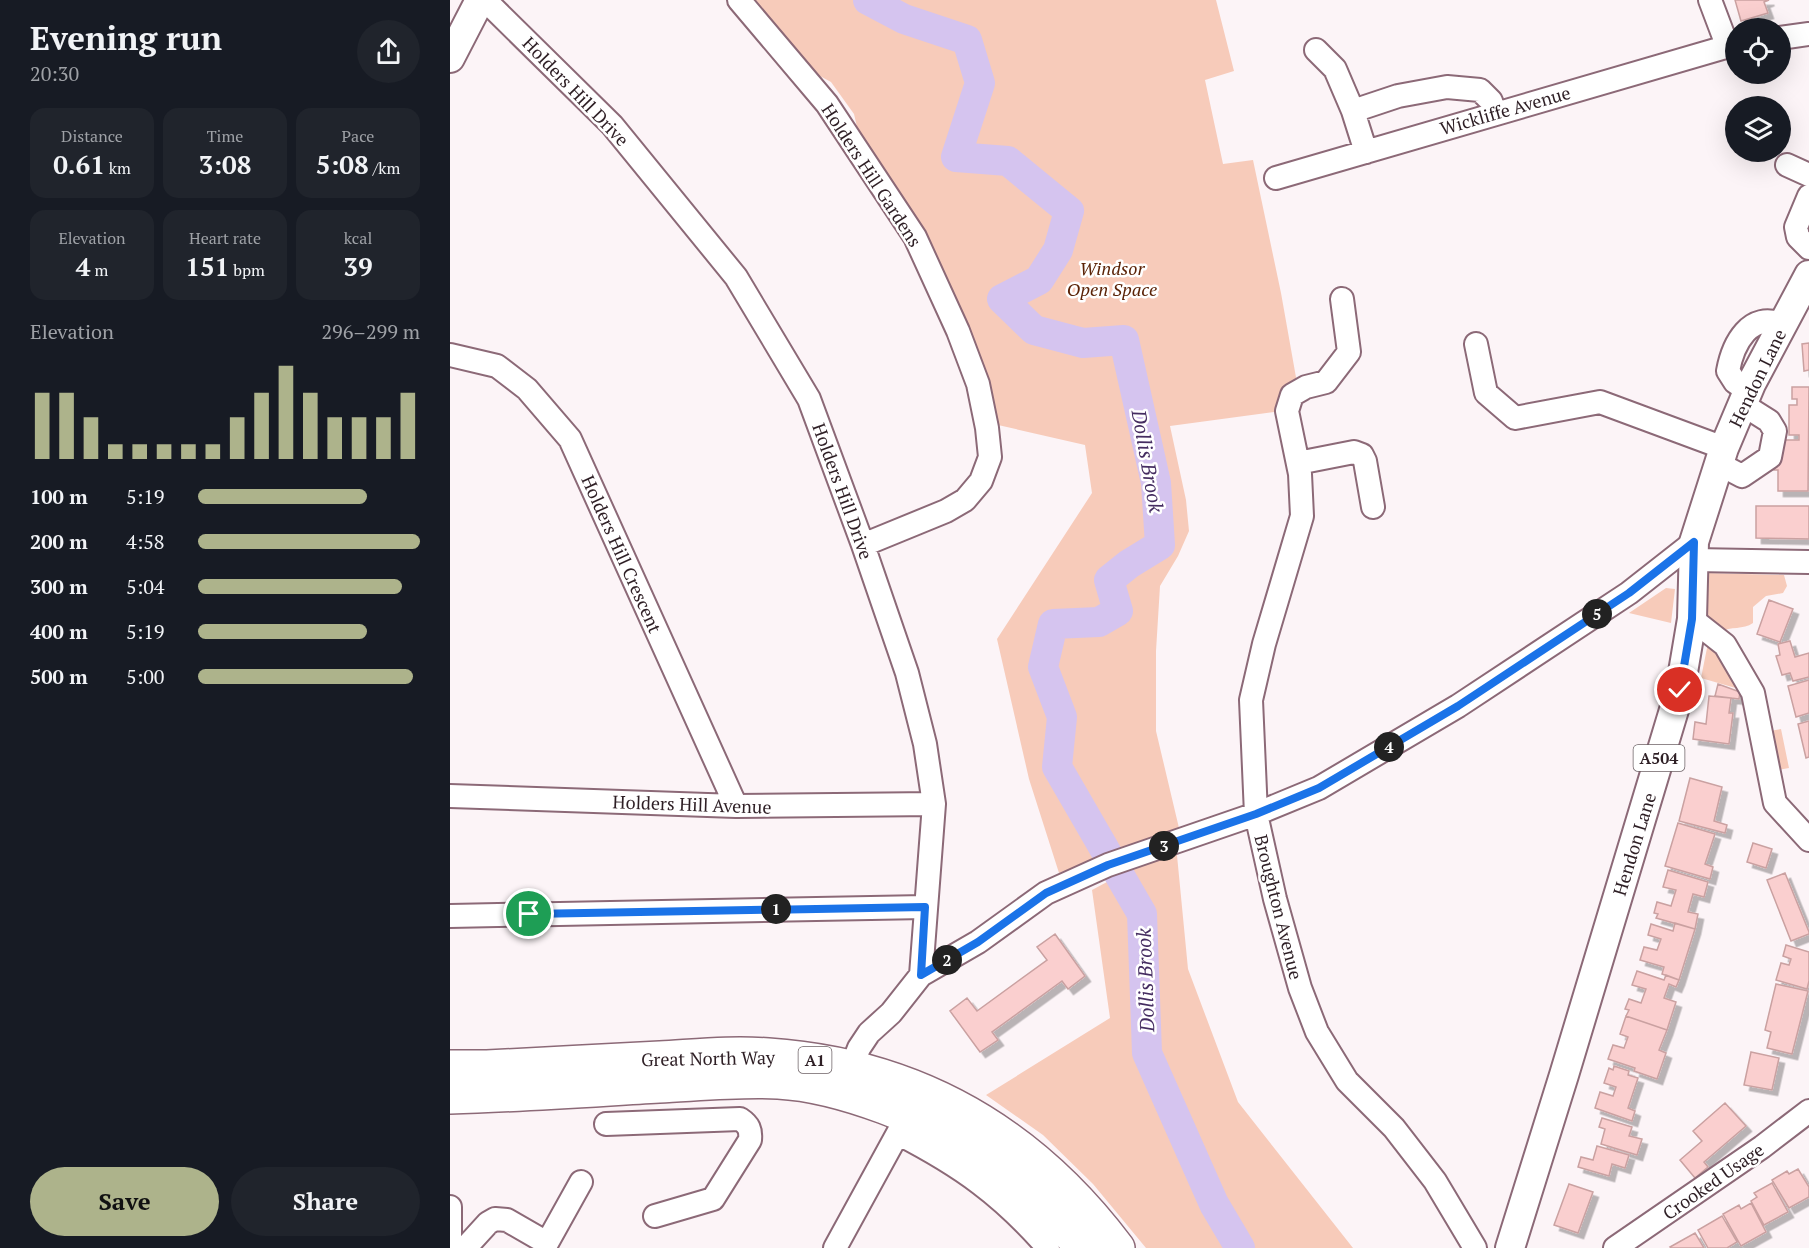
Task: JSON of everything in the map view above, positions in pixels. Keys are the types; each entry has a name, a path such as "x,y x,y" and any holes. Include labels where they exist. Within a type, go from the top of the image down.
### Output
{"highway":[{"name":"Great North Way","path":"450,1067 732,1054 800,1058 852,1066 924,1091 965,1110 1002,1134 1062,1182 1118,1248"},
{"name":"Great North Way","path":"450,1097 694,1084 779,1082 848,1094 903,1125 939,1129 974,1149 1001,1168 1053,1214 1081,1248"}],"main road":[{"path":"450,58 480,0"},
{"name":"Hendon Lane","path":"1510,1248 1568,1064 1680,690 1692,619 1694,551 1721,456 1745,398 1794,313 1809,274"}],"street":[{"name":"Holders Hill Drive","path":"485,0 612,124 736,277 809,399 863,545 907,674 925,744 934,804 921,975"},
{"name":"Holders Hill Gardens","path":"739,0 827,104 915,237 958,331 978,384 990,457 981,481 965,500 946,511 863,545"},
{"path":"1710,0 1725,32"},
{"path":"1791,36 1809,34"},
{"name":"Wickliffe Avenue","path":"1276,178 1725,47"},
{"path":"1316,50 1335,69 1353,111 1366,152"},
{"path":"1353,111 1398,96 1447,87 1480,90 1491,100 1495,114"},
{"path":"1787,165 1809,175"},
{"path":"1809,196 1796,226 1798,237 1809,248"},
{"name":"Broughton Avenue","path":"1342,299 1349,352 1326,382 1306,387 1292,395 1287,411 1298,462 1302,516 1264,644 1251,700 1256,814 1275,899 1300,987 1317,1032 1347,1081 1394,1128 1435,1181 1474,1248"},
{"path":"1476,344 1486,393 1515,418 1600,402 1721,456 1742,476 1770,458 1775,431 1769,421 1745,398"},
{"name":"Holders Hill Crescent","path":"450,355 497,366 527,389 570,439 736,807"},
{"path":"1298,462 1354,452 1362,455 1373,507"},
{"path":"852,1066 859,1048 869,1033 891,1012 921,975 967,948 1046,893 1108,865 1256,814 1319,788 1458,706 1694,551 1809,562"},
{"path":"1692,619 1725,645 1753,693 1775,803 1809,840"},
{"name":"Holders Hill Avenue","path":"450,796 736,807 934,804"},
{"path":"450,916 925,907"},
{"path":"694,1084 696,1121"},
{"path":"637,1087 640,1123"},
{"name":"Crooked Usage","path":"1615,1248 1646,1239 1809,1111"},
{"path":"606,1124 740,1119 748,1125 751,1132 750,1140 713,1199 655,1216"},
{"path":"835,1248 903,1125"},
{"name":"Great North Way","path":"903,1125 938,1155 987,1188 1026,1222 1048,1248"},
{"path":"462,1248 495,1219 507,1220 547,1243 581,1182"},
{"path":"450,1207 450,1248"}],"green space":[{"name":"Windsor Open Space","path":"747,0 1216,0 1234,71 1205,80 1223,164 1253,160 1297,383 1279,400 1274,412 1170,426 1186,500 1189,531 1178,556 1160,586 1156,651 1156,731 1179,828 1059,873 1029,779 997,639 1092,493 1085,445 998,425 860,140 854,114 831,82 807,69"},
{"path":"1706,573 1784,575 1787,586 1783,593 1766,596 1753,607 1753,623 1720,632 1704,620"},
{"path":"1666,588 1675,589 1671,623 1629,613"},
{"path":"1709,638 1746,691 1701,678"},
{"path":"1781,729 1789,768 1778,770 1770,731"},
{"path":"1176,845 1188,969 1238,1102 1353,1248 1146,1248 1093,1184 1043,1135 986,1095 1110,1018 1092,890"}],"building":[{"path":"1735,0 1769,0 1764,2 1768,13 1751,18 1740,18"},
{"path":"1809,343 1809,370 1804,371 1802,344"},
{"path":"1792,387 1809,387 1808,491 1778,491 1778,470 1774,470 1774,440 1799,440 1799,435 1789,435 1789,405 1797,405 1797,399 1792,399"},
{"path":"1756,506 1809,506 1809,539 1756,538"},
{"path":"1769,600 1793,609 1780,642 1757,634"},
{"path":"1790,641 1795,657 1809,653 1809,677 1793,681 1790,673 1782,675 1776,656 1780,655 1778,644"},
{"path":"1809,680 1809,713 1796,717 1788,686"},
{"path":"1718,684 1740,692 1739,699 1715,696"},
{"path":"1709,696 1731,698 1729,713 1733,713 1729,744 1693,739 1695,722 1706,724"},
{"path":"1809,721 1809,757 1806,758 1798,724"},
{"path":"1690,778 1722,787 1714,821 1727,825 1725,833 1679,821"},
{"path":"1678,823 1715,834 1705,864 1713,867 1710,879 1665,866"},
{"path":"1753,843 1772,849 1766,868 1747,862"},
{"path":"1668,870 1708,882 1704,897 1693,894 1688,912 1698,914 1695,929 1656,918 1658,914 1654,913 1657,902 1671,906 1676,890 1663,887"},
{"path":"1785,873 1809,932 1791,941 1767,880"},
{"path":"1675,923 1695,929 1679,980 1662,974 1664,967 1640,960 1644,947 1657,950 1661,939 1648,935 1651,924 1673,931"},
{"path":"1055,934 1085,976 1068,989 1062,981 992,1032 998,1040 980,1052 950,1011 967,998 977,1011 1047,960 1037,947"},
{"path":"1786,945 1809,952 1807,989 1776,980 1781,963 1789,965 1791,959 1783,956"},
{"path":"1637,971 1664,980 1666,975 1679,980 1676,987 1669,984 1664,998 1676,1002 1667,1030 1626,1016 1629,1010 1625,1009 1629,999 1641,1003 1646,989 1632,985"},
{"path":"1776,984 1808,991 1792,1054 1767,1048 1771,1032 1765,1030"},
{"path":"1626,1016 1667,1030 1659,1050 1666,1053 1657,1079 1634,1071 1635,1068 1608,1059 1613,1045 1624,1048 1628,1037 1620,1034"},
{"path":"1751,1052 1779,1058 1772,1090 1744,1085"},
{"path":"1614,1066 1629,1071 1628,1075 1638,1078 1628,1108 1635,1111 1632,1121 1595,1108 1600,1092 1613,1096 1616,1087 1604,1083 1609,1068 1613,1070"},
{"path":"1725,1103 1746,1126 1704,1162 1708,1167 1695,1178 1680,1160 1702,1141 1693,1131"},
{"path":"1602,1118 1632,1127 1629,1136 1642,1139 1637,1155 1601,1144 1605,1129 1599,1127"},
{"path":"1597,1146 1629,1155 1625,1168 1612,1164 1609,1176 1578,1167 1581,1157 1593,1160"},
{"path":"1798,1169 1809,1187 1809,1197 1789,1208 1772,1180 1787,1171 1789,1174"},
{"path":"1772,1183 1788,1212 1764,1225 1751,1201 1757,1197 1754,1193"},
{"path":"1569,1184 1593,1192 1578,1233 1554,1225"},
{"path":"1751,1203 1766,1232 1741,1246 1723,1214 1739,1205 1741,1209"},
{"path":"1722,1216 1737,1242 1727,1248 1708,1248 1698,1230"},
{"path":"1695,1233 1704,1248 1670,1247"}],"waterway":[{"name":"Dollis Brook","path":"868,0 904,19 967,40 980,83 956,157 1008,161 1069,211 1058,250 1039,280 1002,299 1034,330 1083,343 1124,340 1156,483 1160,545 1129,564 1109,580 1118,611 1099,622 1053,624 1043,667 1062,717 1057,767 1142,914 1147,1053 1214,1204 1240,1248"}],"route":[{"path":"529,914 925,907 921,975 978,942 1046,893 1108,865 1256,814 1319,788 1458,706 1629,593 1694,542 1692,619 1680,690"}]}
